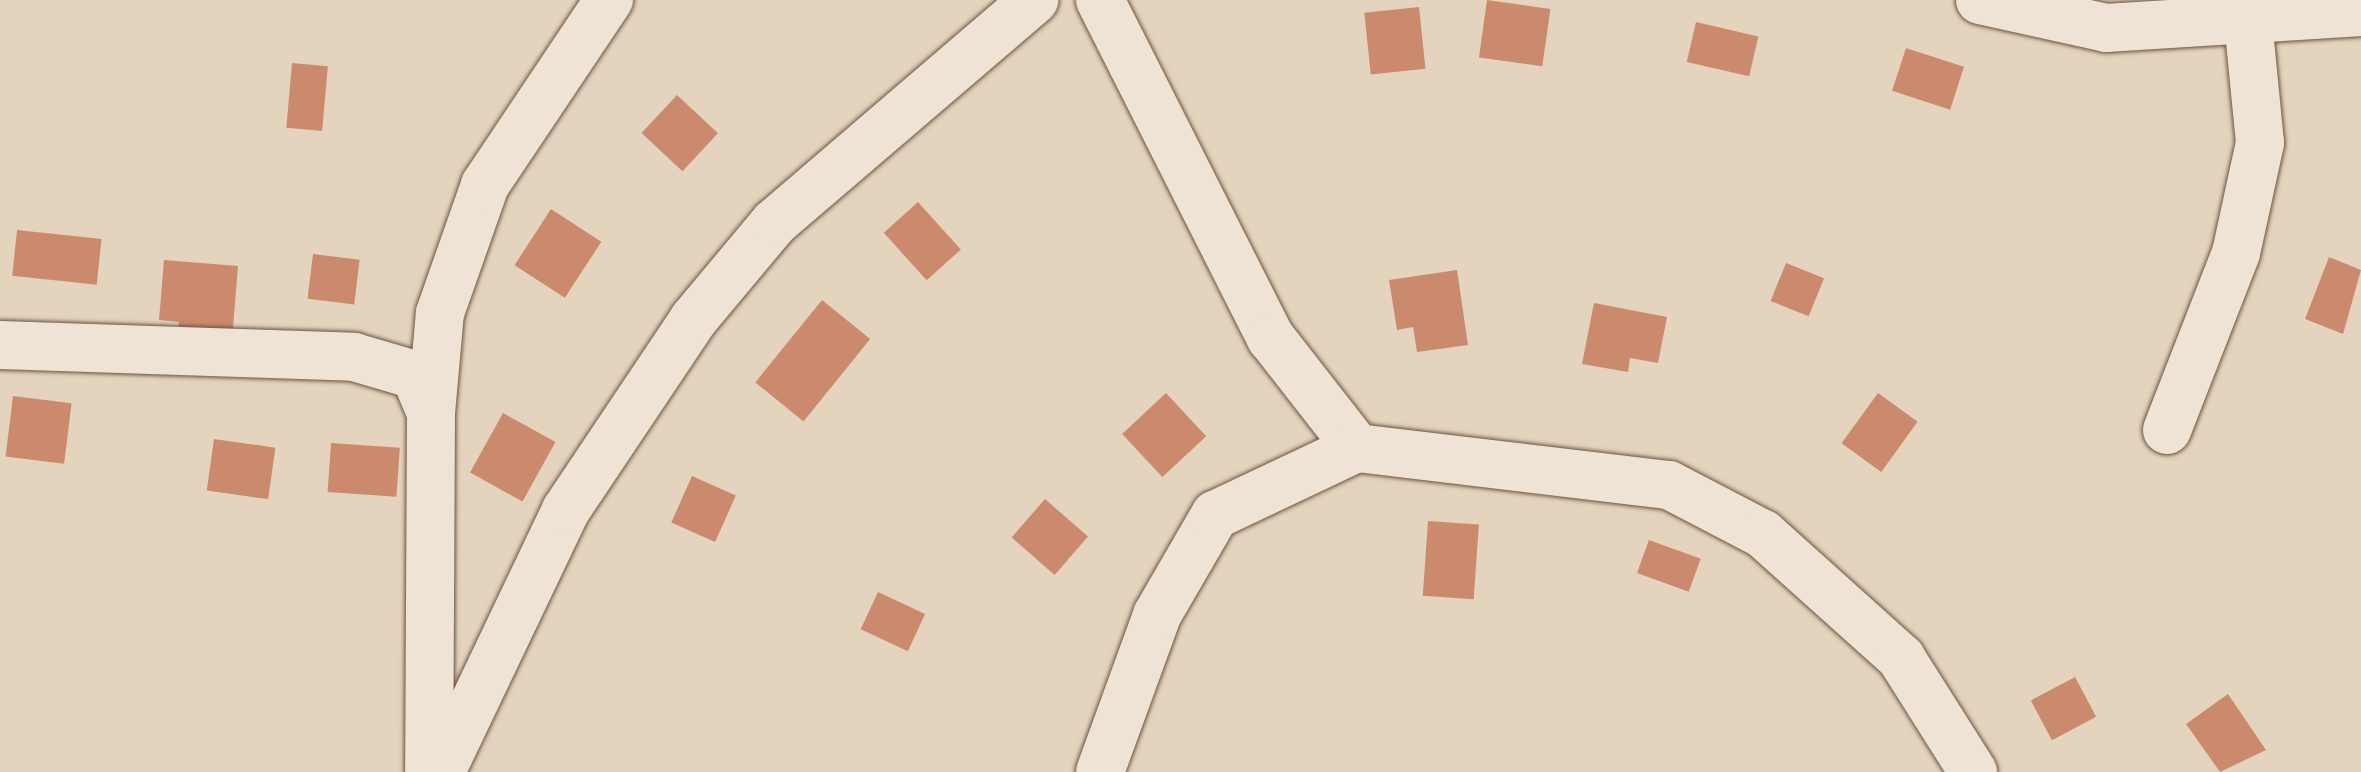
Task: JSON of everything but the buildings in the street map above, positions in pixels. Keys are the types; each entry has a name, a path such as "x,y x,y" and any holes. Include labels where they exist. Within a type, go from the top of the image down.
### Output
{"street":[{"path":"429,772 431,413 440,313 485,185 609,0"},
{"path":"441,772 566,510 693,320 774,223 1034,0"},
{"path":"1100,0 1272,338 1357,448"},
{"path":"1980,0 2106,28 2246,10 2361,12"},
{"path":"2167,430 2236,253 2260,143 2246,10"},
{"path":"0,346 354,357 415,375 431,413"},
{"path":"1100,772 1157,615 1215,515 1357,448 1668,485 1764,534 1902,658 1973,772"}]}
